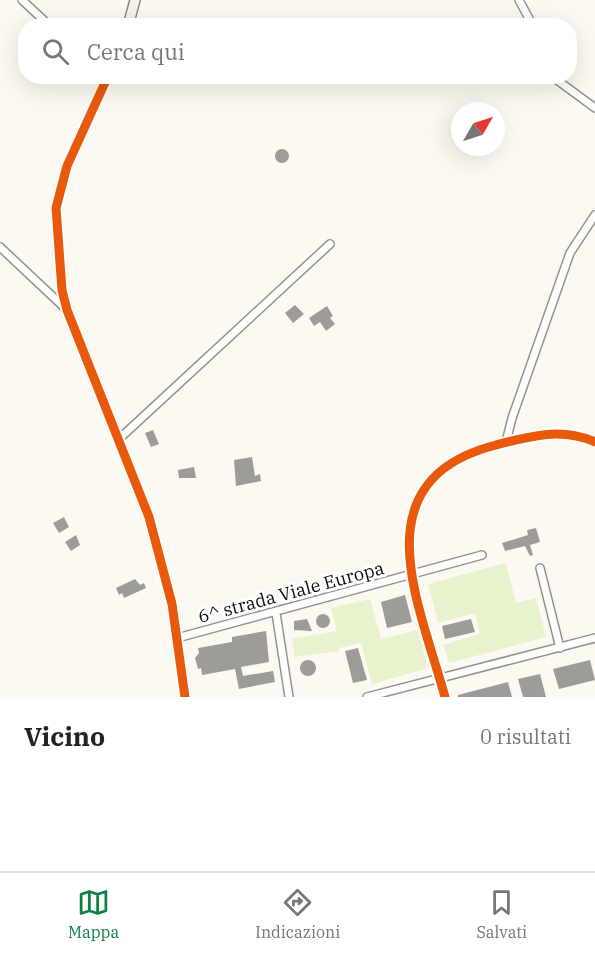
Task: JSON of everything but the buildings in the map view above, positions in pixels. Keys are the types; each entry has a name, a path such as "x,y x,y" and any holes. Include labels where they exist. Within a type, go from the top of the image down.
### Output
{"street":[{"path":"22,0 41,18"},
{"path":"130,18 135,0"},
{"path":"519,0 529,18"},
{"path":"104,84 68,166 56,208 62,290 67,310 148,517 172,604 185,697"},
{"path":"562,84 595,108"},
{"path":"506,442 512,418 570,253 595,215"},
{"path":"119,439 330,244"},
{"path":"0,247 67,310"},
{"path":"445,697 412,575 408,531 415,506 430,480 440,470 467,454 506,442 558,433 595,442"},
{"name":"6^ strada Viale Europa","path":"177,638 276,613 482,555"},
{"path":"540,568 560,648"},
{"path":"276,613 289,697"},
{"path":"367,697 595,638"}],"green space":[{"path":"506,563 516,603 536,598 546,637 449,663 443,645 480,634 475,613 438,623 428,584"},
{"path":"370,599 381,639 418,630 428,668 372,684 361,643 339,648 339,651 295,657 292,639 337,631 331,608"}],"cycle path":[{"path":"104,84 67,166 56,208 62,290 67,310 149,517 172,604 185,697"},
{"path":"445,697 414,585 409,548 413,515 427,486 453,462 496,445 546,434 583,437 595,442"}]}
